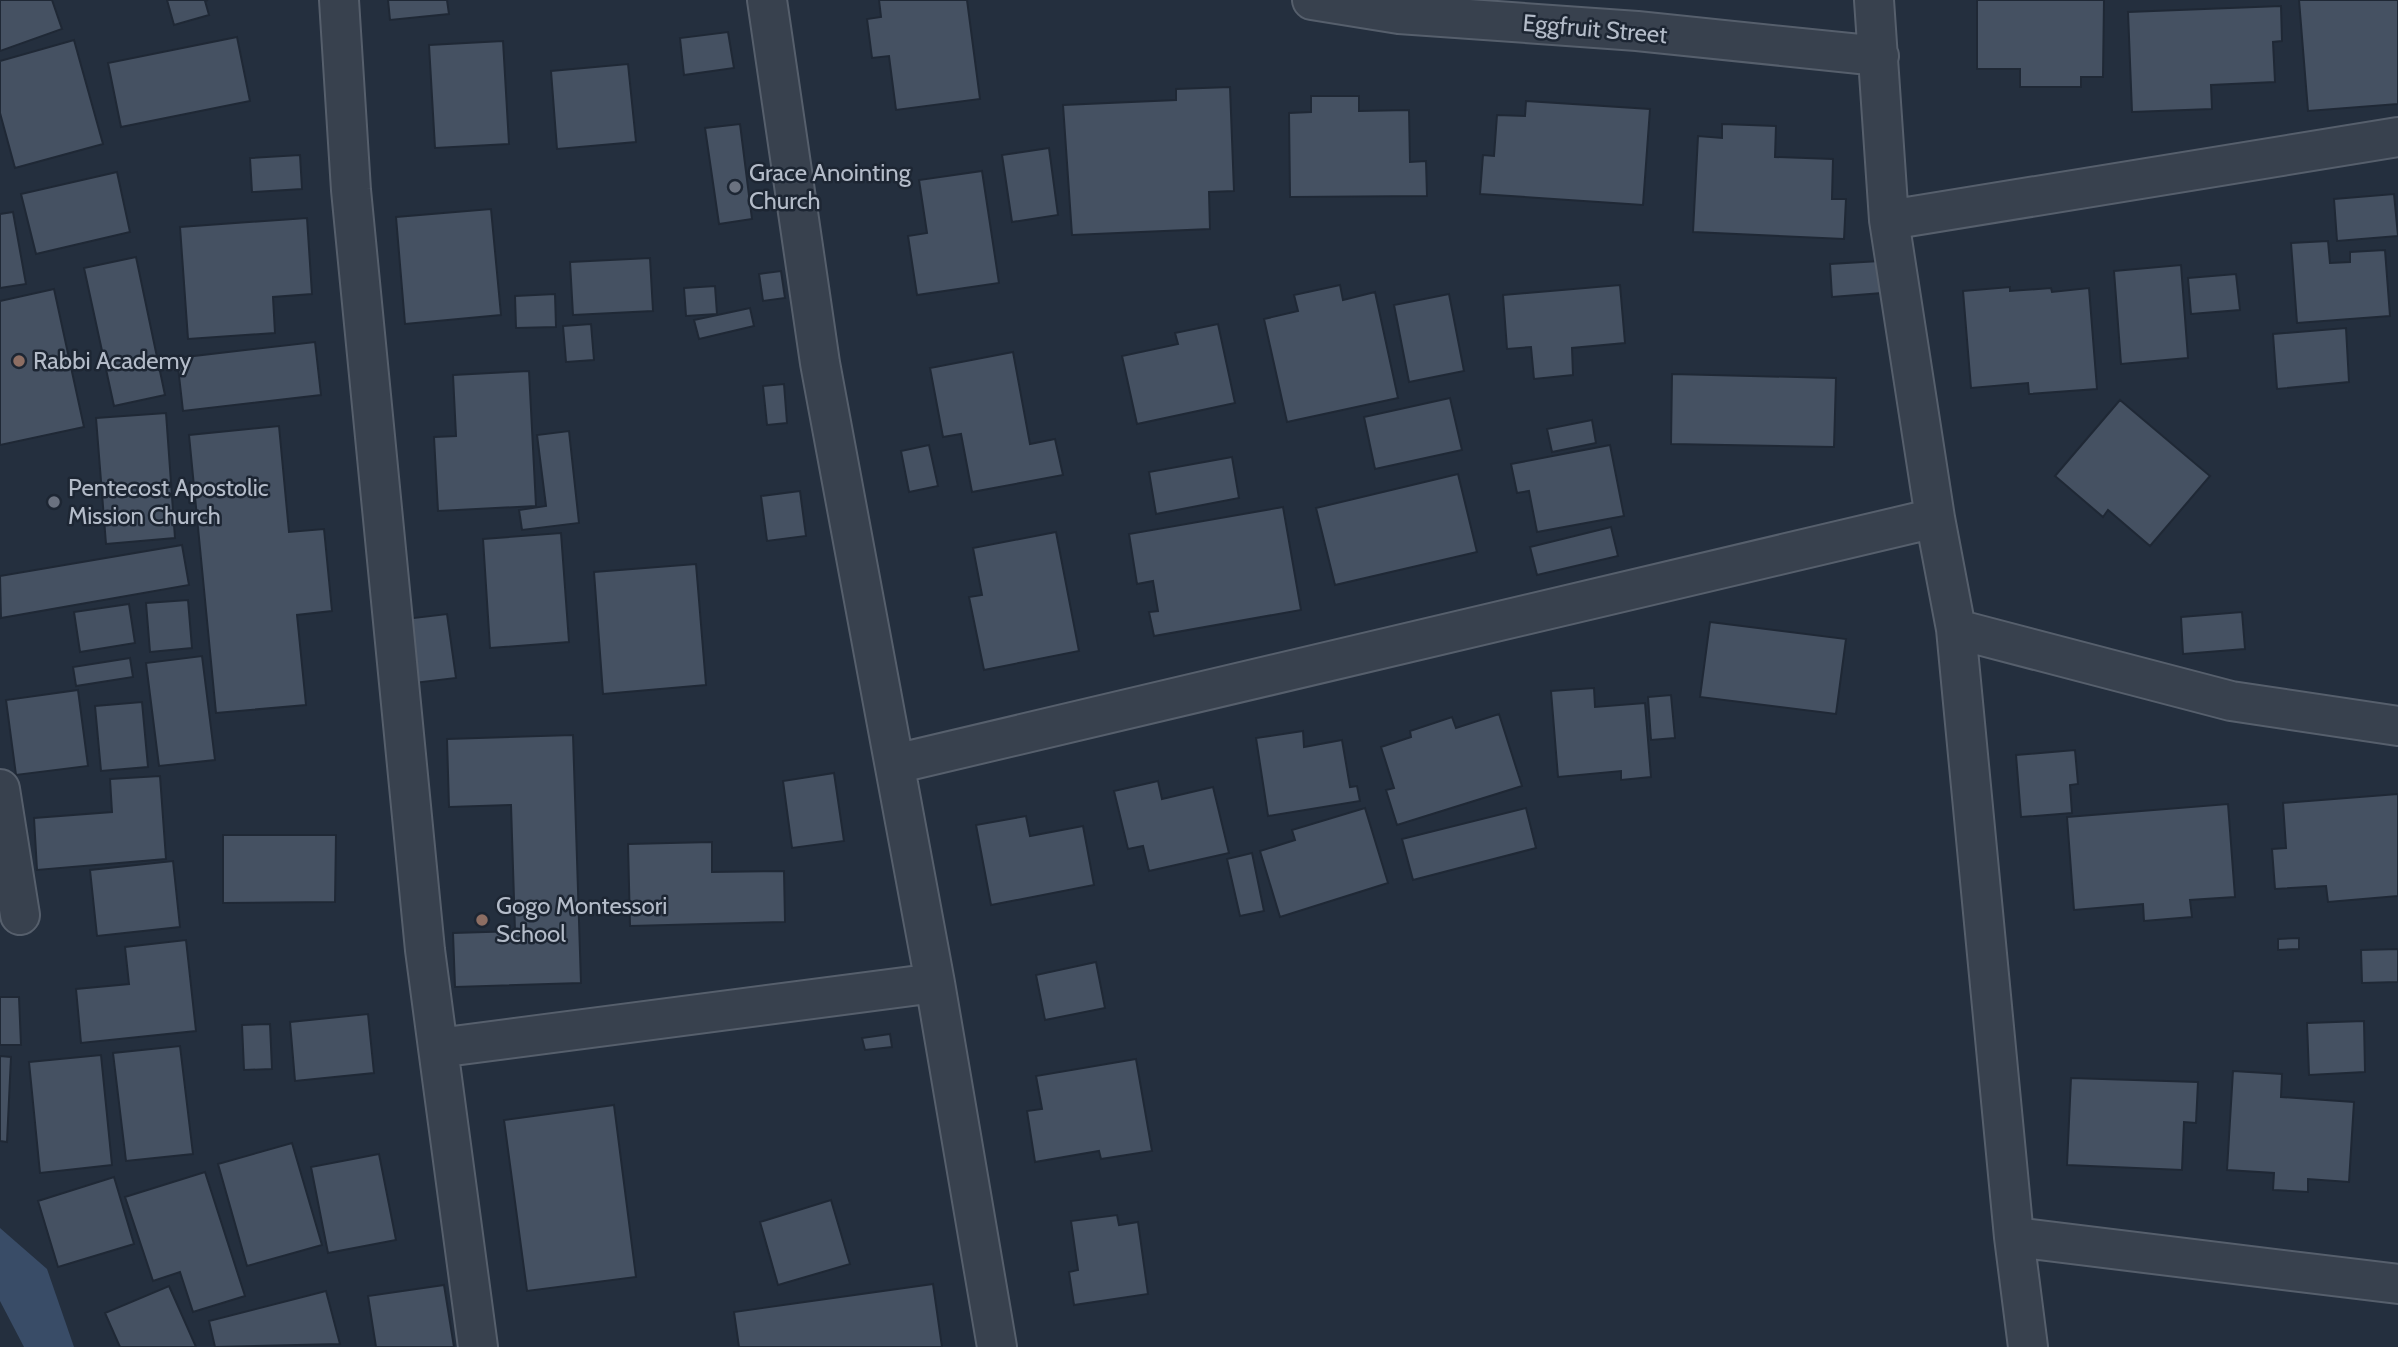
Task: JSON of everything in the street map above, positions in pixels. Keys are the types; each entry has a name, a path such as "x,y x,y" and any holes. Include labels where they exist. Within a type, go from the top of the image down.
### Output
{"street":[{"path":"339,0 351,190 425,950 478,1347"},
{"path":"767,0 820,363 935,983 998,1347"},
{"name":"Eggfruit Street","path":"1312,0 1399,14 1637,31 1879,56"},
{"path":"1874,0 1889,220 1935,517 1956,629 2014,1237 2028,1347"},
{"path":"1889,220 2398,137"},
{"path":"895,764 1335,662 1935,517"},
{"path":"1956,629 2231,701 2398,726"},
{"path":"0,789 20,915"},
{"path":"438,1048 935,983"},
{"path":"2014,1237 2398,1284"}],"water":[{"path":"0,1228 47,1269 74,1347 24,1347 0,1301"}],"building":[{"path":"0,0 52,0 62,29 0,51"},
{"path":"167,0 208,0 205,1 209,15 174,25"},
{"path":"388,0 447,0 449,14 390,20"},
{"path":"879,0 967,0 980,99 896,110 889,56 872,58 867,19 881,17"},
{"path":"1977,0 2104,0 2103,77 2081,77 2081,87 2020,87 2020,69 1977,69"},
{"path":"2299,0 2398,0 2398,104 2308,111"},
{"path":"2281,6 2282,41 2273,42 2275,82 2211,85 2212,109 2132,112 2128,12"},
{"path":"728,32 734,68 684,75 680,38"},
{"path":"237,37 250,101 121,127 108,63"},
{"path":"74,40 103,144 15,168 0,113 0,61"},
{"path":"503,41 509,144 435,148 429,45"},
{"path":"628,64 636,142 557,149 551,71"},
{"path":"1230,87 1234,191 1209,192 1210,229 1072,235 1063,105 1176,100 1176,89"},
{"path":"1311,96 1359,96 1359,111 1409,110 1410,162 1426,161 1427,196 1290,197 1289,113 1311,112"},
{"path":"1526,101 1650,109 1643,205 1480,194 1483,155 1494,156 1497,115 1525,116"},
{"path":"740,124 752,219 719,224 705,128"},
{"path":"1722,124 1776,126 1775,157 1833,159 1832,199 1846,199 1844,239 1693,232 1698,136 1722,138"},
{"path":"1049,148 1058,215 1012,222 1002,155"},
{"path":"300,155 302,189 252,192 250,158"},
{"path":"982,171 999,283 917,295 908,236 927,233 919,180"},
{"path":"117,172 130,232 36,254 21,194"},
{"path":"2394,194 2398,236 2337,241 2334,199"},
{"path":"491,209 501,315 405,324 396,217"},
{"path":"13,212 26,284 0,288 0,214"},
{"path":"307,218 312,294 273,297 275,333 188,339 180,227"},
{"path":"2328,241 2330,263 2350,262 2350,252 2385,250 2390,316 2297,323 2291,243"},
{"path":"136,257 165,395 114,406 84,268"},
{"path":"650,258 653,311 573,315 570,262"},
{"path":"1880,261 1882,293 1832,297 1830,264"},
{"path":"2181,265 2188,358 2121,364 2114,271"},
{"path":"781,271 785,298 763,301 759,274"},
{"path":"2236,274 2240,310 2191,314 2188,278"},
{"path":"1340,285 1343,300 1375,292 1398,398 1287,422 1264,319 1298,311 1294,295"},
{"path":"1620,285 1625,343 1572,348 1573,375 1534,379 1531,347 1507,349 1503,295"},
{"path":"715,286 717,314 686,316 684,288"},
{"path":"2010,287 2010,291 2051,288 2052,292 2089,288 2097,389 2029,394 2028,383 1971,388 1963,291"},
{"path":"54,289 84,427 0,445 0,301"},
{"path":"555,294 556,327 516,328 515,296"},
{"path":"1449,294 1464,371 1409,382 1394,305"},
{"path":"750,308 754,326 699,339 694,320"},
{"path":"591,324 594,360 566,362 563,326"},
{"path":"1218,324 1235,403 1137,424 1122,356 1178,344 1175,333"},
{"path":"2346,328 2349,382 2277,389 2273,334"},
{"path":"315,342 321,395 183,411 177,358"},
{"path":"1013,352 1030,444 1055,439 1063,475 972,492 961,434 943,437 930,368"},
{"path":"529,371 536,506 438,511 434,437 456,436 453,375"},
{"path":"1672,374 1836,378 1834,447 1671,444"},
{"path":"784,384 787,423 767,425 763,386"},
{"path":"1450,398 1462,450 1375,469 1364,417"},
{"path":"2120,400 2210,476 2150,546 2108,510 2103,517 2055,476"},
{"path":"166,413 175,538 106,544 96,418"},
{"path":"1592,420 1596,443 1552,452 1547,429"},
{"path":"279,426 289,532 324,529 332,611 297,615 306,705 216,713 189,435"},
{"path":"569,431 579,523 522,530 519,510 546,506 537,435"},
{"path":"929,445 938,486 909,492 901,451"},
{"path":"1610,445 1624,516 1537,532 1529,491 1517,493 1511,464"},
{"path":"1232,457 1239,498 1156,514 1149,472"},
{"path":"1458,474 1477,552 1335,585 1316,508"},
{"path":"800,491 806,536 767,541 761,496"},
{"path":"1283,507 1301,610 1154,636 1149,612 1158,611 1153,581 1137,584 1129,534"},
{"path":"1611,527 1618,556 1537,575 1530,547"},
{"path":"1056,532 1079,651 984,670 969,597 982,595 973,548"},
{"path":"561,533 569,642 490,648 483,539"},
{"path":"182,545 189,585 1,618 0,576"},
{"path":"696,564 706,685 603,694 594,572"},
{"path":"188,600 192,648 150,652 146,603"},
{"path":"129,604 135,643 80,652 74,612"},
{"path":"2242,612 2245,649 2183,654 2181,617"},
{"path":"447,614 456,678 414,683 405,619"},
{"path":"1710,622 1846,639 1836,714 1700,697"},
{"path":"202,656 215,760 159,766 146,663"},
{"path":"130,658 133,677 76,686 73,667"},
{"path":"1594,688 1595,707 1645,703 1651,777 1621,780 1621,771 1558,777 1551,691"},
{"path":"78,690 88,766 16,775 6,700"},
{"path":"1671,695 1675,738 1651,740 1648,697"},
{"path":"142,702 148,767 101,771 95,706"},
{"path":"1499,714 1522,786 1397,825 1386,790 1394,788 1381,747 1411,737 1410,731 1452,717 1456,728"},
{"path":"1303,731 1304,747 1342,740 1350,787 1357,786 1360,801 1268,816 1256,738"},
{"path":"573,735 581,983 455,987 453,933 515,931 511,805 449,807 447,739"},
{"path":"2075,750 2078,784 2070,785 2072,813 2021,817 2016,755"},
{"path":"834,773 844,841 792,848 783,781"},
{"path":"160,776 166,859 37,870 34,818 112,812 110,779"},
{"path":"1158,781 1162,799 1213,787 1229,853 1149,871 1143,846 1128,849 1114,791"},
{"path":"2398,794 2398,896 2328,902 2326,886 2275,889 2272,849 2286,848 2283,803"},
{"path":"2228,804 2235,897 2190,900 2192,917 2144,921 2143,904 2074,910 2067,817"},
{"path":"1365,808 1388,883 1280,917 1260,851 1295,840 1292,830"},
{"path":"1526,808 1536,848 1413,880 1402,839"},
{"path":"1026,816 1030,836 1083,826 1094,885 991,905 976,825"},
{"path":"223,835 336,835 335,902 223,903"},
{"path":"712,842 712,872 784,871 785,922 630,926 628,844"},
{"path":"1252,853 1264,911 1240,916 1227,859"},
{"path":"173,861 180,927 97,936 90,870"},
{"path":"2299,938 2299,949 2278,950 2278,939"},
{"path":"186,940 196,1031 81,1043 76,989 129,984 125,947"},
{"path":"2398,949 2398,982 2362,983 2361,950"},
{"path":"1096,962 1105,1008 1045,1020 1036,975"},
{"path":"0,997 19,997 21,1045 0,1045"},
{"path":"368,1014 374,1073 295,1081 290,1022"},
{"path":"2364,1021 2365,1072 2309,1075 2307,1023"},
{"path":"270,1024 272,1069 244,1070 242,1025"},
{"path":"890,1034 892,1047 865,1050 862,1038"},
{"path":"180,1046 193,1154 126,1161 113,1053"},
{"path":"101,1055 112,1165 40,1173 29,1062"},
{"path":"0,1056 11,1057 7,1142 0,1141"},
{"path":"1136,1059 1152,1151 1101,1159 1099,1151 1035,1162 1027,1111 1042,1109 1036,1076"},
{"path":"2233,1071 2282,1074 2281,1097 2354,1102 2349,1182 2308,1179 2308,1192 2273,1190 2274,1173 2227,1170"},
{"path":"2071,1078 2198,1082 2196,1123 2184,1122 2182,1170 2067,1165"},
{"path":"614,1105 636,1277 527,1291 504,1120"},
{"path":"292,1143 322,1245 247,1266 218,1164"},
{"path":"379,1154 396,1240 328,1253 311,1167"},
{"path":"205,1172 245,1296 193,1312 180,1272 153,1281 125,1197"},
{"path":"114,1177 134,1244 58,1267 38,1201"},
{"path":"831,1200 850,1264 778,1285 760,1222"},
{"path":"1117,1215 1119,1225 1138,1222 1148,1294 1074,1305 1069,1272 1078,1270 1071,1221"},
{"path":"933,1284 942,1347 739,1347 734,1312"},
{"path":"444,1285 454,1347 376,1347 368,1296"},
{"path":"169,1286 196,1347 120,1347 105,1313"},
{"path":"326,1291 340,1344 215,1347 209,1321"}],"place":[{"name":"Grace Anointing Church","path":"735,187"},
{"name":"Rabbi Academy","path":"19,361"},
{"name":"Pentecost Apostolic Mission Church","path":"54,502"},
{"name":"Gogo Montessori School","path":"482,920"}]}
